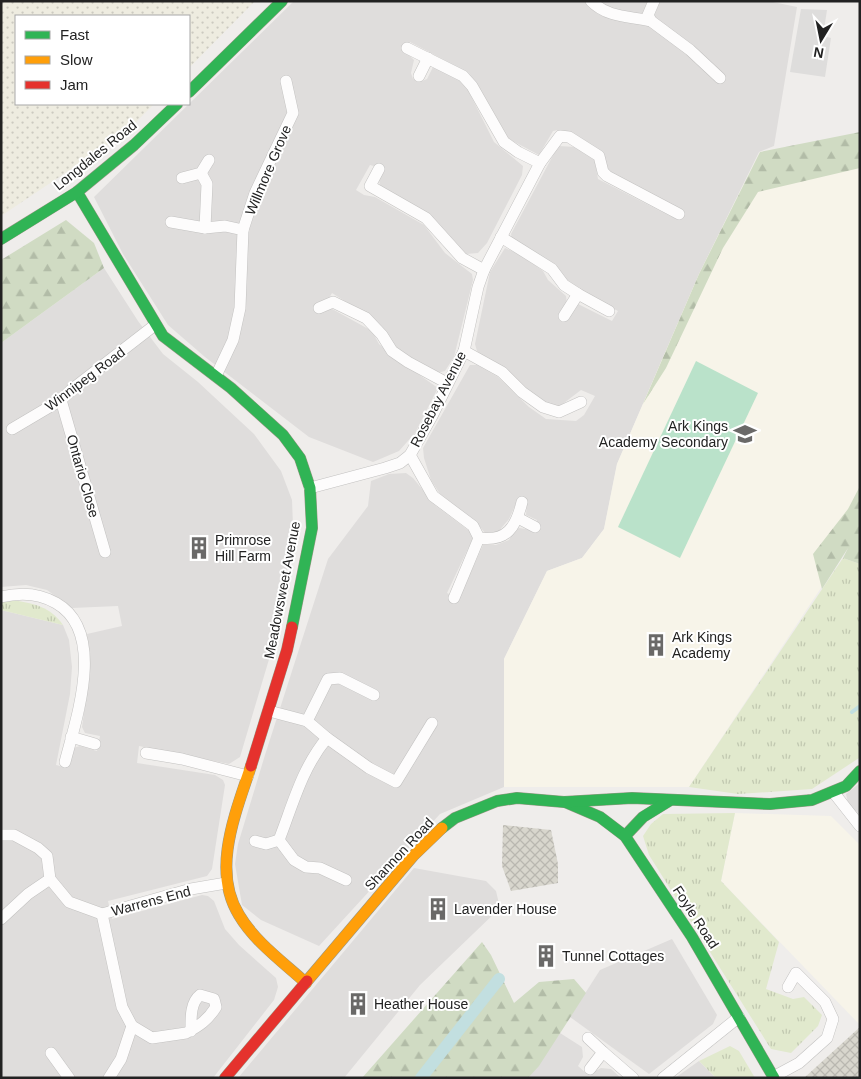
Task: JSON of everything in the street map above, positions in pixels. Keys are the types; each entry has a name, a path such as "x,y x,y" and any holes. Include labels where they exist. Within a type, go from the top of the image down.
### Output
{"street":[{"path":"190,91 282,1"},
{"path":"592,1 599,9 617,16 651,21"},
{"path":"654,1 648,15 651,21 690,50 720,78"},
{"path":"407,48 464,76 504,142 518,152 540,163"},
{"path":"419,76 428,58"},
{"name":"Willmore Grove","path":"216,376 234,340 240,308 243,230 256,193 293,113 286,81"},
{"name":"Longdales Road","path":"1,239 77,192 134,145 176,105"},
{"name":"Rosebay Avenue","path":"310,488 385,468 400,463 410,455 432,416 464,351 478,287 484,270 540,163 560,136 569,137 599,156 603,172 606,176 679,214"},
{"path":"182,178 201,173 209,160"},
{"path":"379,169 370,186 426,218 462,258 484,270"},
{"path":"201,173 207,184 204,228"},
{"name":"Meadowsweet Avenue","path":"77,192 163,336 216,376 254,408 292,446 300,458 310,488 312,528 287,650 228,842 226,883 238,917 254,937 306,983"},
{"name":"Willmore Grove","path":"170,222 204,228 225,226 243,230"},
{"path":"501,237 552,270 564,285 609,311"},
{"path":"564,316 578,294"},
{"path":"319,308 333,302 366,318 382,335 392,351 447,383"},
{"name":"Winnipeg Road","path":"12,430 61,400 71,390 156,325"},
{"path":"464,351 502,372 522,392 543,407 559,412 581,402"},
{"name":"Ontario Close","path":"61,400 105,552"},
{"path":"410,455 433,496 473,526 479,538 454,598"},
{"path":"479,538 491,540 501,538 518,518 522,502"},
{"path":"518,518 535,527"},
{"path":"1,597 24,593 47,598 71,614 81,635 85,658 83,692 65,762"},
{"path":"307,721 328,679 340,678 374,695"},
{"path":"269,711 307,721 369,768 396,782 432,723"},
{"path":"71,738 95,744"},
{"path":"280,840 298,785 316,751 327,738"},
{"path":"146,753 182,758 248,776"},
{"name":"Shannon Road","path":"224,1078 413,856 434,834 455,818 477,808 517,798 564,802 632,798 770,804 812,800 834,793 846,786 860,771"},
{"path":"834,793 860,826"},
{"path":"600,817 612,798"},
{"path":"632,798 651,812"},
{"path":"625,836 643,817 669,801"},
{"name":"Foyle Road","path":"564,802 600,817 625,836 692,937 774,1077"},
{"path":"1,835 14,836 38,848 47,856 50,879 69,902 102,914"},
{"path":"255,841 266,844 280,840"},
{"path":"280,840 294,860 306,867 320,868 346,880"},
{"path":"1,919 28,894 50,879"},
{"name":"Warrens End","path":"132,1026 122,1007 102,914 191,889 226,883"},
{"path":"774,1077 798,1063 827,1038 833,1019 825,1002 796,973 788,987"},
{"path":"663,1078 739,1017"},
{"path":"109,1078 120,1059 132,1026 152,1038 186,1034 191,1031"},
{"path":"588,1038 633,1078"},
{"path":"590,1069 603,1052"},
{"path":"51,1053 69,1078"}],"shaded area":[{"path":"1,1 255,1 190,67 190,15 15,15 15,105 153,105 125,133 1,216"},
{"path":"294,1 768,1 797,7 774,146 759,152 699,274 617,464 604,529 582,558 547,571 504,659 504,787 440,814 319,946 261,920 242,905 235,864 238,844 265,755 328,559 368,506 371,481 389,474 406,473 413,478 436,506 472,533 473,538 447,593 459,599 483,545 496,545 509,540 514,530 519,528 533,530 537,520 526,515 527,500 518,499 509,519 498,532 485,533 477,523 440,494 431,480 423,448 470,365 477,365 498,377 529,407 546,419 576,421 584,415 595,396 581,390 560,406 550,406 484,357 477,351 475,344 490,272 505,248 523,256 543,271 548,280 566,296 567,304 576,303 612,321 618,311 569,285 512,239 511,234 558,146 576,147 594,157 598,179 672,217 678,208 607,172 604,155 558,130 553,131 539,155 509,139 497,125 469,73 410,42 406,52 414,60 411,73 413,79 422,81 427,79 433,67 455,76 468,90 494,142 523,166 522,175 487,243 478,253 466,254 380,186 379,179 385,169 370,165 356,190 364,195 375,197 424,225 445,253 472,274 473,280 454,357 445,371 437,373 401,353 373,319 332,293 325,305 372,331 379,344 438,388 415,433 399,451 373,462 309,437 205,357 168,325 123,254 94,197"},
{"path":"801,9 827,10 823,36 831,38 825,77 790,72"},
{"name":"Ark Kings Academy Secondary","path":"860,135 860,529 689,787 504,787 504,659 547,571 582,558 604,529 617,464 699,274 760,152"},
{"path":"104,268 138,321 163,354 198,382 254,434 281,471 292,500 293,526 278,629 240,757 229,764 139,746 137,763 215,775 223,780 225,785 212,869 207,876 108,901 112,919 202,895 208,896 214,901 225,929 239,945 276,978 278,987 274,1000 213,1078 1,1078 1,610 63,625 69,640 72,667 70,694 56,765 68,768 73,748 80,746 97,751 100,736 85,733 82,727 90,669 87,634 122,626 118,606 72,608 47,590 26,585 1,587 1,343"},
{"path":"860,783 860,815 848,803 846,794"},
{"path":"735,813 831,816 860,845 860,1025 721,881"},
{"path":"503,825 551,830 558,864 558,883 511,891 502,866"},
{"path":"414,868 486,881 496,891 500,908 420,985 344,1078 238,1078"},
{"path":"672,939 717,1015 713,1024 649,1074 570,1017 600,970"},
{"path":"860,1027 860,1078 804,1078"},
{"path":"560,1033 582,1047 583,1057 578,1066 588,1075 601,1068 611,1069 621,1078 528,1078"},
{"path":"699,1061 716,1078 675,1078"}],"green space":[{"path":"860,132 860,168 758,192 723,248 666,368 643,404 699,274 760,152"},
{"path":"66,220 94,243 104,268 1,343 1,260"},
{"path":"696,361 758,393 680,558 618,527"},
{"path":"860,486 860,564 843,558 848,548 822,589 813,554 848,509"},
{"path":"843,558 860,564 859,758 812,789 738,794 689,787"},
{"path":"12,600 41,607 53,614 63,625 1,610 1,602"},
{"path":"735,813 721,881 779,942 766,989 793,999 804,997 822,1015 818,1026 791,1053 771,1049 649,855 643,836 651,824 663,814"},
{"path":"482,942 491,955 514,1003 539,982 574,979 586,993 539,1066 528,1078 362,1078"},
{"path":"730,1046 739,1051 755,1078 716,1078 699,1061"}],"waterway":[{"path":"852,712 860,706"},
{"path":"421,1078 499,979"}],"traffic: fast":[{"path":"190,91 282,1"},
{"path":"1,239 77,192 134,145 176,105"},
{"path":"77,192 163,336 231,388 283,435 300,458 310,488 312,528 292,627"},
{"path":"442,828 455,818 497,801 517,798 564,802 632,798 770,804 812,800 846,786 860,771"},
{"path":"625,836 643,817 669,801"},
{"path":"565,802 600,817 625,836 692,937 774,1078"}],"traffic: slow":[{"path":"251,766 233,821 229,841 227,879 231,898 239,915 253,934 306,983"},
{"path":"307,981 413,856 442,828"}],"traffic: jam":[{"path":"251,766 287,650 292,627"},
{"path":"225,1078 307,981"}],"place":[{"name":"Ark Kings Academy Secondary","path":"745,434"},
{"name":"Primrose Hill Farm","path":"199,548"},
{"name":"Ark Kings Academy","path":"656,645"},
{"name":"Lavender House","path":"438,909"},
{"name":"Tunnel Cottages","path":"546,956"},
{"name":"Heather House","path":"358,1004"}]}
